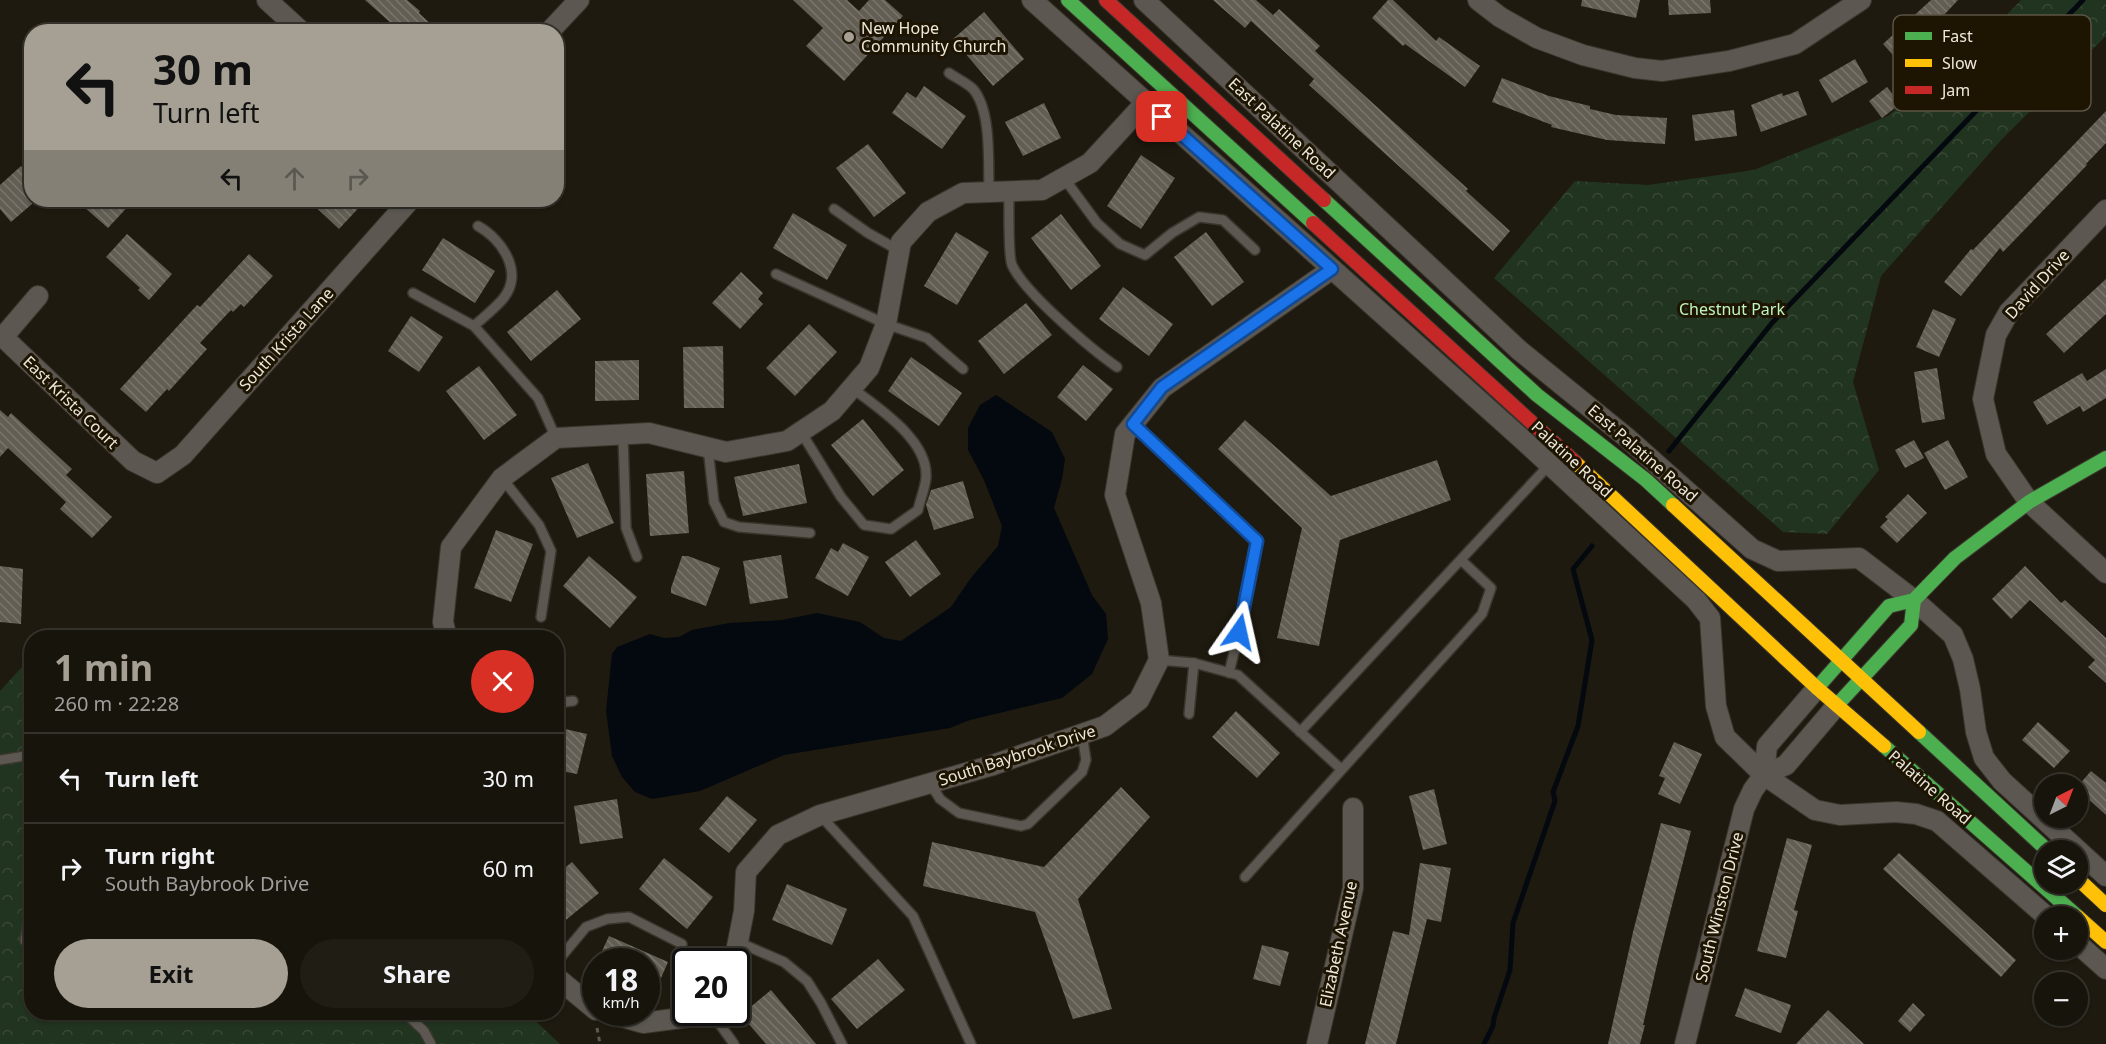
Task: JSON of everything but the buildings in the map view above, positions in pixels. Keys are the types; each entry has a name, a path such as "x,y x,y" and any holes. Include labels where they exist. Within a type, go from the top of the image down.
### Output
{"main road":[{"name":"Palatine Road","path":"1068,0 1527,417 1817,688 2065,906"},
{"name":"Palatine Road","path":"1106,0 1537,395 1646,480 2036,840"},
{"path":"1817,688 1889,606 1914,600 1955,558 2029,502 2106,458"},
{"path":"1837,705 1911,625 1914,600"},
{"path":"2088,888 2106,905"},
{"name":"Palatine Road","path":"2088,926 2106,942"}],"street":[{"path":"267,0 293,24"},
{"path":"556,24 579,0"},
{"name":"Palatine Road","path":"1032,0 1550,464 1696,600 1710,618 1716,706 1725,737 1764,775"},
{"name":"East Palatine Road","path":"1144,0 1519,350 1626,436 1752,549 1778,561 1859,558 1914,600 1953,635 1963,659 1976,732 1984,758 2002,781 2106,876"},
{"path":"1478,0 1537,38 1583,55 1635,68 1662,71 1729,61 1795,44 1861,0"},
{"path":"445,630 443,622 451,547 502,478 556,438 649,433 726,452 787,441 832,411 869,368 886,324 901,242 928,212 963,193 1042,190 1090,163 1146,102"},
{"name":"South Krista Lane","path":"157,473 183,455 404,207"},
{"name":"David Drive","path":"2106,210 2009,312 1996,335 1983,399 1996,454 2029,502 2106,573"},
{"path":"1159,660 1151,603 1116,495 1125,434 1162,387 1332,269"},
{"name":"East Krista Court","path":"38,296 3,338 133,461 157,473"},
{"name":"South Baybrook Drive","path":"737,948 744,911 746,872 778,835 820,815 990,766 1105,726 1139,700 1159,660"},
{"name":"South Winston Drive","path":"1764,775 1767,746 1817,688"},
{"name":"South Winston Drive","path":"1685,1044 1744,809 1753,790 1764,775 1786,765 1837,705"},
{"path":"1764,775 1815,810 1839,815 1896,812 1916,814 1937,821 2035,906"},
{"name":"Elizabeth Avenue","path":"1317,1044 1353,888 1353,808"},
{"path":"2088,953 2106,969"},
{"path":"564,984 582,998"}],"lane":[{"path":"949,73 973,89 982,106 987,140 989,192"},
{"path":"1064,178 1097,224 1120,244 1145,255 1172,233 1199,217 1223,220 1255,250"},
{"path":"1009,191 1011,264 1032,292 1101,356 1117,367"},
{"path":"834,209 868,233 900,251"},
{"path":"474,326 503,299 511,286 513,270 506,252 485,230 478,226"},
{"path":"776,274 886,324 927,338 963,369"},
{"path":"413,293 474,326 538,398 556,438"},
{"path":"801,432 841,496 864,525 891,529 918,510 926,478 922,456 908,434 852,388"},
{"path":"1133,424 1257,541 1229,672"},
{"path":"623,435 626,528 637,556"},
{"path":"708,448 714,502 724,522 739,527 810,533"},
{"path":"1299,732 1550,464"},
{"path":"502,478 539,525 550,551 542,618"},
{"path":"1245,877 1482,614 1491,588 1461,560"},
{"path":"1159,660 1194,663 1238,675 1341,770"},
{"path":"1189,714 1194,663"},
{"path":"564,702 573,701"},
{"path":"930,783 940,799 959,813 1021,826 1028,824 1082,772 1086,760 1082,734"},
{"path":"0,760 24,756"},
{"path":"820,815 913,915 971,1044"},
{"path":"564,953 586,927 607,919 629,917 682,944"},
{"path":"738,942 784,962 807,981 842,1044"},
{"path":"412,1020 424,1031 431,1044"},
{"path":"721,1026 734,1044"}],"green space":[{"name":"Chestnut Park","path":"2021,0 2106,0 2106,36 2091,51 2091,15 2006,15"},
{"name":"Chestnut Park","path":"1894,111 2030,111 2002,139 1881,276 1853,382 1879,470 1827,534 1783,532 1494,278 1575,181 1648,185 1754,170 1888,116"},
{"path":"24,665 24,1020 534,1020 560,1044 0,1044 0,691"}],"shaded area":[{"path":"996,395 1052,432 1065,459 1054,508 1092,595 1106,614 1108,639 1092,674 1062,698 970,720 950,728 784,755 700,791 652,799 635,792 622,777 612,756 606,711 612,654 617,647 650,634 664,638 679,637 692,630 729,623 782,620 817,613 860,622 884,638 901,641 951,607 970,579 998,546 1002,526 984,480 968,450 968,428 980,405"}],"waterway":[{"path":"2069,15 2083,0"},
{"path":"1669,451 1772,323 1976,111"},
{"path":"1484,1044 1493,1026 1510,970 1513,923 1555,801 1553,792 1578,726 1592,640 1573,569 1592,546"}],"traffic: fast":[{"path":"1068,0 1313,223"},
{"path":"1324,200 1537,395 1646,480 1673,505"},
{"path":"1817,688 1889,606 1914,600 1955,558 2029,502 2106,458"},
{"path":"1837,705 1911,625 1914,600"},
{"path":"1919,732 2036,840"},
{"path":"1884,746 2066,906"}],"traffic: slow":[{"path":"1575,462 1817,688 1884,746"},
{"path":"1673,505 1919,732"},
{"path":"2088,888 2106,905"},
{"path":"2088,926 2106,942"}],"traffic: jam":[{"path":"1106,0 1324,200"},
{"path":"1313,223 1575,462"}],"place":[{"name":"New Hope Community Church","path":"849,37"}],"route":[{"path":"1162,117 1332,269 1162,387 1133,424 1257,541 1239,632"}]}
